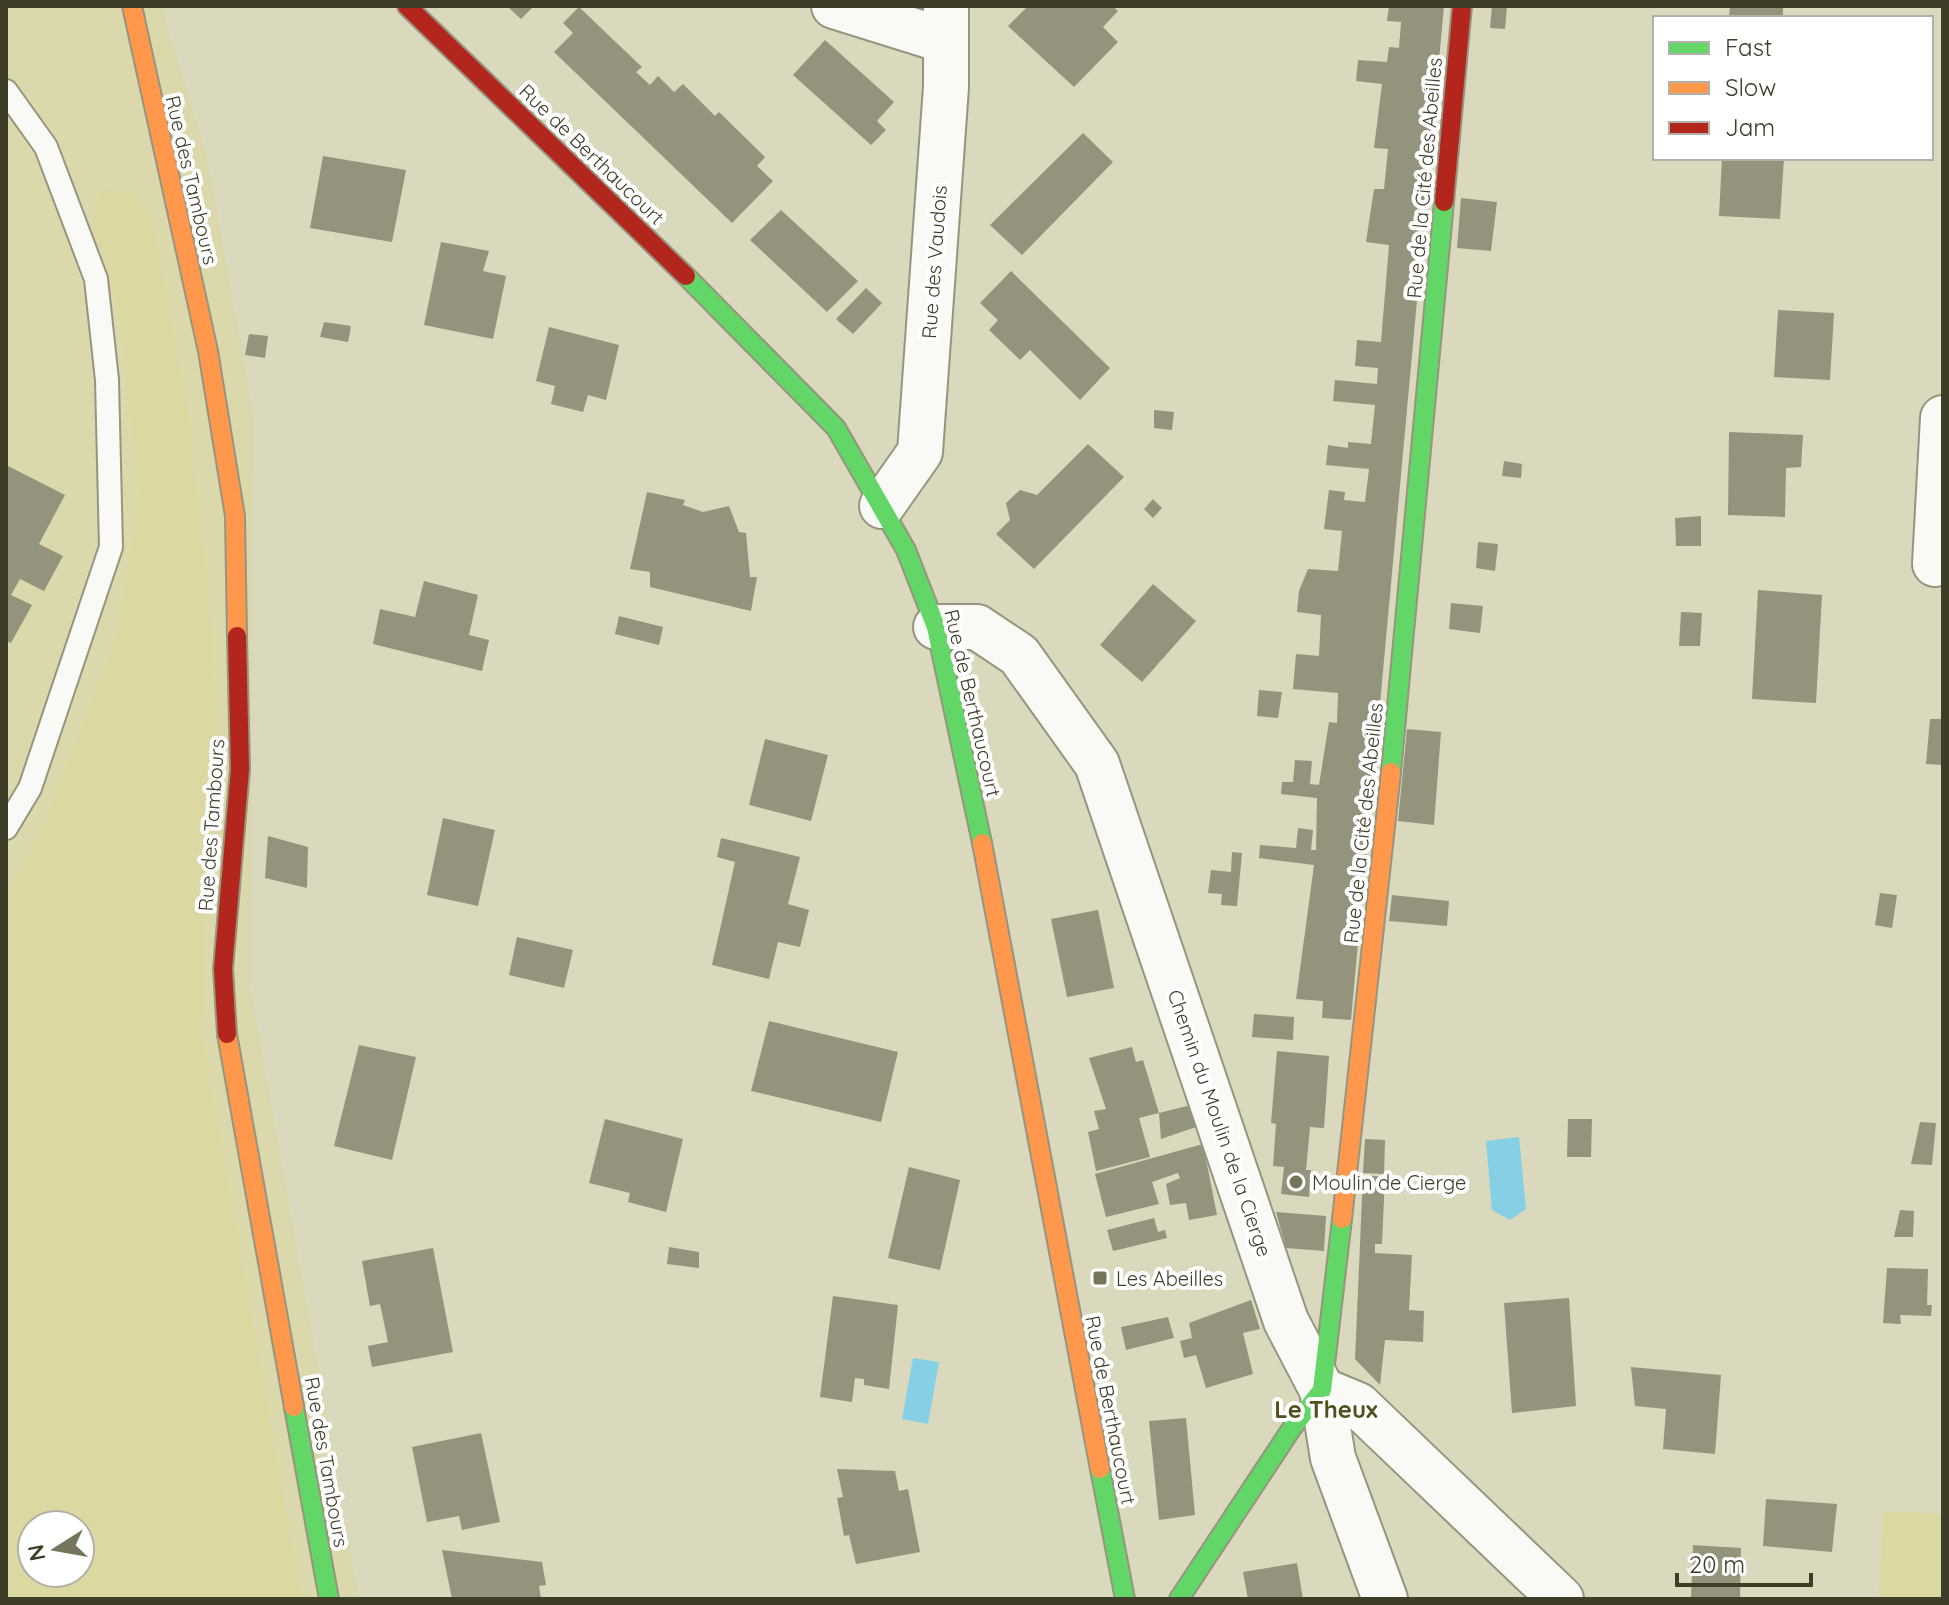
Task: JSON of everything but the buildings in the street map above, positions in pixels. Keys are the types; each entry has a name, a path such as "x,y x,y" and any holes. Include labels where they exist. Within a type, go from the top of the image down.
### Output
{"street":[{"name":"Rue des Tambours","path":"132,6 208,351 235,516 240,769 223,969 225,1024 329,1599"},
{"name":"Rue de Berthaucourt","path":"407,6 624,213 836,428 906,550 936,627 969,773 1125,1599"},
{"path":"834,6 946,24"},
{"name":"Rue de la Cité des Abeilles","path":"1322,1390 1377,918 1462,6"},
{"name":"Rue des Vaudois","path":"882,506 920,452 946,24"},
{"path":"1935,564 1943,418"},
{"name":"Chemin du Moulin de la Cierge","path":"936,627 977,627 1019,655 1097,764 1286,1321 1322,1390 1333,1458 1385,1599"},
{"path":"1179,1599 1292,1428 1322,1390 1358,1405 1561,1599"}],"lane":[{"path":"6,91 46,147 96,279 107,380 111,547 30,788 6,828"}],"shaded area":[{"path":"6,6 161,6 207,156 253,412 251,990 359,1599 6,1599"},
{"path":"100,189 129,191 153,220 188,410 213,634 216,754 204,910 203,1040 302,1599 6,1599 6,899 45,822 117,636 139,494 121,325 94,220"},
{"path":"1883,1511 1943,1514 1943,1599 1879,1599"}],"water":[{"path":"1519,1137 1526,1209 1510,1220 1492,1210 1486,1141"},
{"path":"913,1358 939,1362 928,1424 902,1419"}],"traffic: fast":[{"path":"1391,772 1444,202"},
{"path":"686,276 836,428 906,550 936,627 982,843"},
{"path":"1179,1599 1292,1428 1322,1390 1342,1219"},
{"path":"294,1407 329,1599"},
{"path":"1100,1469 1125,1599"}],"traffic: slow":[{"path":"132,6 208,351 235,516 237,636"},
{"path":"1342,1219 1391,772"},
{"path":"982,843 1100,1469"},
{"path":"227,1034 294,1407"}],"traffic: jam":[{"path":"407,6 686,276"},
{"path":"1444,202 1462,6"},
{"path":"227,1034 223,969 240,769 237,636"}],"place":[{"name":"Moulin de Cierge","path":"1296,1182"},
{"name":"Les Abeilles","path":"1100,1278"}],"district":[{"name":"Le Theux","path":"1326,1409"}]}
